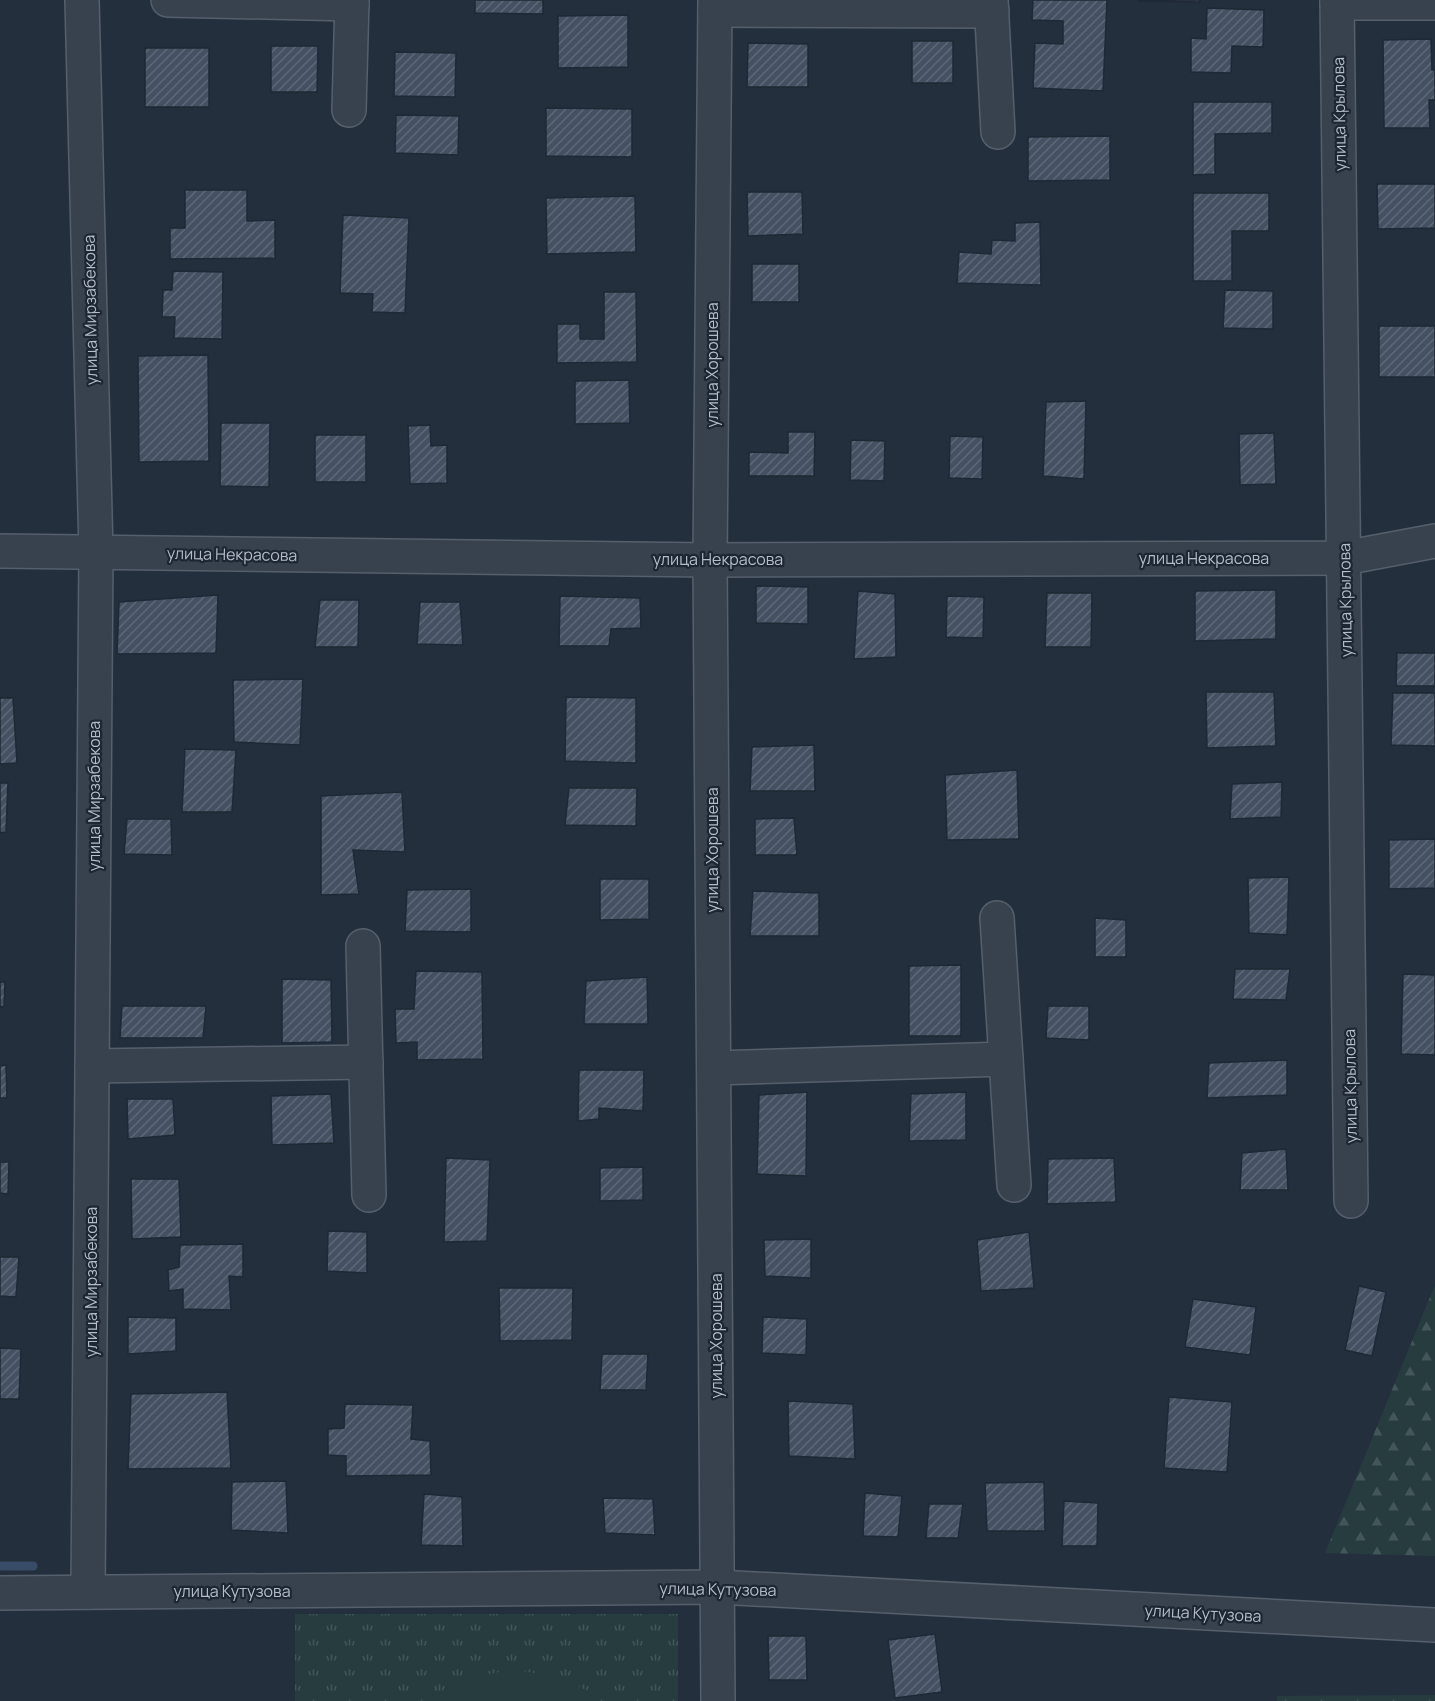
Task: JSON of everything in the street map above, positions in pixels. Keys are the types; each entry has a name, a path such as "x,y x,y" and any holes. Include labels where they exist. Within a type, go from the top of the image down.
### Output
{"street":[{"name":"улица Мирзабекова","path":"82,0 96,552 88,1592"},
{"path":"168,0 352,2 349,110"},
{"path":"1337,2 1435,3"},
{"name":"улица Крылова","path":"1337,2 1351,1201"},
{"path":"715,5 991,6 998,132"},
{"name":"улица Хорошева","path":"715,5 711,560 718,1701"},
{"name":"улица Некрасова","path":"0,551 711,560 1344,558 1435,541"},
{"path":"997,918 1014,1185"},
{"path":"363,946 369,1195"},
{"path":"714,1068 1006,1059"},
{"path":"92,1066 366,1062"},
{"name":"улица Кутузова","path":"0,1593 718,1587 1435,1625"}],"green space":[{"path":"1435,1285 1435,1556 1325,1553"},
{"path":"295,1614 678,1614 678,1701 295,1701"},
{"path":"510,1670 546,1675 570,1682 591,1693 600,1701 425,1701 464,1679"},
{"path":"1435,1695 1435,1701 1277,1701 1277,1696"}],"building":[{"path":"475,0 543,0 543,14 475,13"},
{"path":"1033,0 1107,0 1103,91 1033,88 1035,43 1063,44 1063,21 1032,20"},
{"path":"1200,0 1200,2 1139,1"},
{"path":"1207,8 1264,10 1263,47 1232,46 1231,73 1191,72 1191,38 1206,39"},
{"path":"628,15 628,67 558,68 558,16"},
{"path":"1431,39 1432,70 1435,70 1435,100 1429,100 1430,128 1384,128 1383,40"},
{"path":"912,41 953,41 953,83 912,83"},
{"path":"748,43 808,44 808,87 747,87"},
{"path":"271,46 318,46 317,92 271,92"},
{"path":"145,48 209,48 209,107 145,107"},
{"path":"395,52 456,53 455,97 394,96"},
{"path":"1193,102 1272,102 1272,133 1215,134 1215,174 1193,175"},
{"path":"546,108 632,109 632,157 546,156"},
{"path":"396,115 459,116 458,155 395,153"},
{"path":"1110,136 1110,180 1028,181 1028,137"},
{"path":"1377,184 1435,184 1435,228 1378,229"},
{"path":"185,190 247,190 247,221 275,220 275,258 170,259 170,228 185,228"},
{"path":"747,192 802,192 803,234 748,236"},
{"path":"1193,193 1269,193 1269,231 1232,231 1232,281 1193,281"},
{"path":"635,196 636,252 547,254 546,198"},
{"path":"343,215 409,218 405,313 372,312 373,294 340,293"},
{"path":"1040,222 1041,285 957,283 959,252 991,254 992,240 1015,241 1015,223"},
{"path":"752,264 799,264 799,302 752,302"},
{"path":"173,271 223,272 222,339 174,338 175,317 162,317 163,290 172,290"},
{"path":"1225,290 1273,291 1273,329 1223,328"},
{"path":"604,292 636,292 637,362 557,363 557,324 580,324 580,339 604,339"},
{"path":"1379,326 1435,326 1435,377 1379,377"},
{"path":"208,355 209,461 139,462 138,356"},
{"path":"629,380 630,423 575,424 575,381"},
{"path":"1086,401 1084,479 1043,476 1046,402"},
{"path":"221,423 270,423 269,487 220,486"},
{"path":"430,425 431,446 447,445 447,483 410,484 408,426"},
{"path":"788,432 815,432 814,476 749,476 749,452 788,453"},
{"path":"1274,433 1276,484 1240,485 1239,434"},
{"path":"315,435 366,435 366,482 315,482"},
{"path":"950,436 983,437 982,479 949,478"},
{"path":"851,440 885,441 884,481 850,480"},
{"path":"756,586 808,587 808,624 756,623"},
{"path":"1276,590 1276,639 1195,641 1195,591"},
{"path":"858,591 895,594 896,657 854,659"},
{"path":"1047,593 1092,593 1091,647 1045,647"},
{"path":"218,595 216,653 117,654 119,602"},
{"path":"560,596 640,598 641,628 611,629 609,646 559,646"},
{"path":"947,596 984,597 983,638 946,637"},
{"path":"320,600 359,600 358,647 315,647"},
{"path":"420,602 460,602 463,645 417,644"},
{"path":"1397,653 1435,653 1435,686 1396,686"},
{"path":"303,679 300,745 234,742 233,680"},
{"path":"1206,692 1274,692 1276,746 1207,748"},
{"path":"1393,693 1435,693 1435,746 1391,745"},
{"path":"566,697 636,698 636,763 565,761"},
{"path":"0,698 13,698 17,763 0,764"},
{"path":"814,745 815,791 750,791 752,747"},
{"path":"185,749 236,750 232,812 182,812"},
{"path":"1017,770 1019,839 947,840 945,775"},
{"path":"1282,782 1281,817 1230,819 1232,784"},
{"path":"0,783 8,783 6,832 0,833"},
{"path":"569,788 637,788 636,826 565,825"},
{"path":"402,792 405,852 353,850 359,894 321,895 321,796"},
{"path":"794,818 797,855 755,855 755,819"},
{"path":"127,819 171,819 172,855 124,854"},
{"path":"1435,839 1435,888 1389,889 1389,840"},
{"path":"1289,877 1287,935 1249,933 1248,878"},
{"path":"600,879 649,879 649,919 600,920"},
{"path":"471,889 471,932 405,931 407,890"},
{"path":"753,891 819,893 819,936 750,936"},
{"path":"1095,918 1126,920 1126,957 1095,957"},
{"path":"961,965 961,1036 909,1036 909,966"},
{"path":"1235,969 1290,969 1286,1000 1233,999"},
{"path":"416,971 482,972 483,1059 417,1060 417,1042 396,1043 395,1009 414,1009"},
{"path":"1403,974 1435,975 1435,1055 1401,1054"},
{"path":"647,977 648,1024 584,1024 586,981"},
{"path":"282,979 331,980 332,1042 282,1043"},
{"path":"0,982 5,982 4,1006 0,1007"},
{"path":"122,1006 206,1006 203,1038 120,1038"},
{"path":"1048,1006 1089,1006 1089,1040 1046,1038"},
{"path":"1287,1060 1287,1095 1207,1098 1209,1063"},
{"path":"6,1065 7,1098 0,1098 0,1066"},
{"path":"579,1070 644,1070 643,1111 599,1108 599,1119 578,1121"},
{"path":"807,1092 806,1176 757,1174 759,1095"},
{"path":"966,1092 966,1140 909,1141 911,1094"},
{"path":"331,1094 334,1143 272,1145 271,1096"},
{"path":"127,1099 173,1099 175,1135 128,1139"},
{"path":"1286,1149 1288,1190 1240,1190 1242,1153"},
{"path":"446,1158 490,1160 487,1241 444,1242"},
{"path":"1114,1158 1116,1202 1047,1204 1048,1159"},
{"path":"0,1162 9,1162 8,1194 0,1193"},
{"path":"643,1167 643,1200 600,1201 600,1168"},
{"path":"131,1179 179,1179 181,1237 132,1239"},
{"path":"328,1231 367,1232 367,1273 327,1271"},
{"path":"1029,1232 1034,1288 981,1291 977,1240"},
{"path":"811,1239 811,1278 765,1276 764,1240"},
{"path":"243,1244 243,1277 229,1276 231,1310 183,1309 183,1289 169,1291 168,1270 179,1267 180,1245"},
{"path":"0,1257 19,1257 16,1297 0,1296"},
{"path":"1359,1286 1386,1292 1372,1356 1345,1350"},
{"path":"499,1288 573,1288 572,1340 500,1341"},
{"path":"1193,1299 1256,1307 1250,1355 1185,1347"},
{"path":"128,1317 176,1318 176,1351 128,1354"},
{"path":"763,1317 807,1319 806,1355 762,1353"},
{"path":"0,1348 21,1349 19,1399 0,1399"},
{"path":"602,1354 648,1354 646,1390 600,1390"},
{"path":"227,1392 231,1468 128,1469 131,1394"},
{"path":"1169,1397 1232,1402 1227,1472 1164,1468"},
{"path":"788,1401 853,1404 855,1459 789,1456"},
{"path":"345,1404 413,1405 411,1439 430,1441 431,1475 346,1476 346,1456 328,1455 328,1429 344,1428"},
{"path":"286,1481 288,1533 231,1530 232,1482"},
{"path":"1044,1482 1045,1531 987,1531 985,1483"},
{"path":"865,1493 902,1496 898,1537 863,1536"},
{"path":"424,1494 462,1497 463,1546 421,1545"},
{"path":"603,1498 653,1499 655,1535 605,1533"},
{"path":"1064,1501 1098,1503 1097,1546 1062,1546"},
{"path":"929,1504 963,1504 958,1538 926,1538"},
{"path":"935,1634 942,1692 895,1698 888,1640"},
{"path":"768,1636 806,1636 807,1680 769,1680"}],"waterway":[{"path":"0,1566 33,1566"}]}
